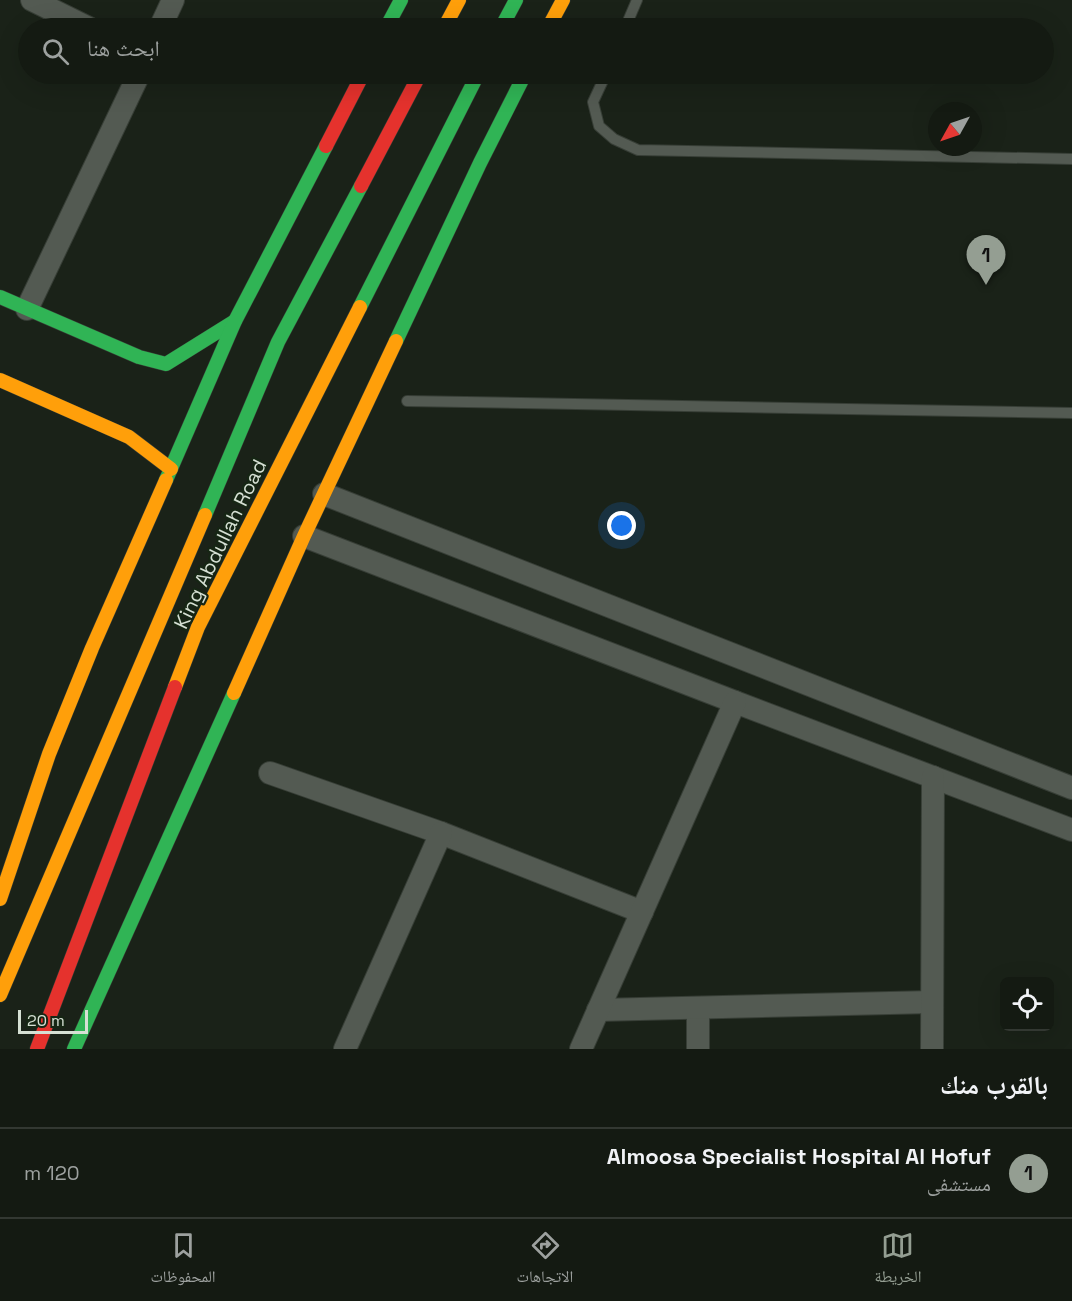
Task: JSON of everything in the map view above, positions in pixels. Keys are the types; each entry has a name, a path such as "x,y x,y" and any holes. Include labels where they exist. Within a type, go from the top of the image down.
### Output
{"main road":[{"path":"391,18 401,0"},
{"path":"449,18 459,0"},
{"path":"506,18 516,0"},
{"path":"553,18 563,0"},
{"path":"0,899 49,754 97,637 235,321 358,84"},
{"name":"King Abdullah Road","path":"0,995 278,342 415,84"},
{"name":"King Abdullah Road","path":"37,1049 198,627 473,84"},
{"path":"74,1049 304,536 480,163 520,84"},
{"path":"0,297 139,357 166,364 235,321"},
{"path":"0,380 129,437 171,469"}],"street":[{"path":"32,0 69,18"},
{"path":"165,18 173,0"},
{"path":"27,309 134,84"},
{"path":"324,494 1072,788"},
{"path":"304,536 1072,830"},
{"path":"581,1049 735,702"},
{"path":"270,773 441,833 642,912"},
{"path":"932,1049 933,777"},
{"path":"345,1049 441,833"},
{"path":"598,1010 932,1002"},
{"path":"698,1008 698,1049"}],"lane":[{"path":"629,18 637,0"},
{"path":"601,84 593,102 599,126 614,139 638,150 1072,159"},
{"path":"407,401 1072,413"}],"traffic: fast":[{"path":"391,18 401,0"},
{"path":"506,18 516,0"},
{"path":"360,307 473,84"},
{"path":"396,341 520,84"},
{"path":"166,480 235,321 326,146"},
{"path":"205,515 278,342 361,186"},
{"path":"0,297 139,357 166,364 235,321"},
{"path":"74,1049 234,693"}],"traffic: slow":[{"path":"449,18 459,0"},
{"path":"553,18 563,0"},
{"path":"175,687 198,627 360,307"},
{"path":"234,693 304,536 396,341"},
{"path":"0,380 129,437 171,469"},
{"path":"0,899 49,754 92,648 166,480"},
{"path":"0,995 205,515"}],"traffic: jam":[{"path":"326,146 358,84"},
{"path":"361,186 415,84"},
{"path":"37,1049 175,687"}],"place":[{"name":"Almoosa Specialist Hospital Al Hofuf","path":"986,285"}]}
